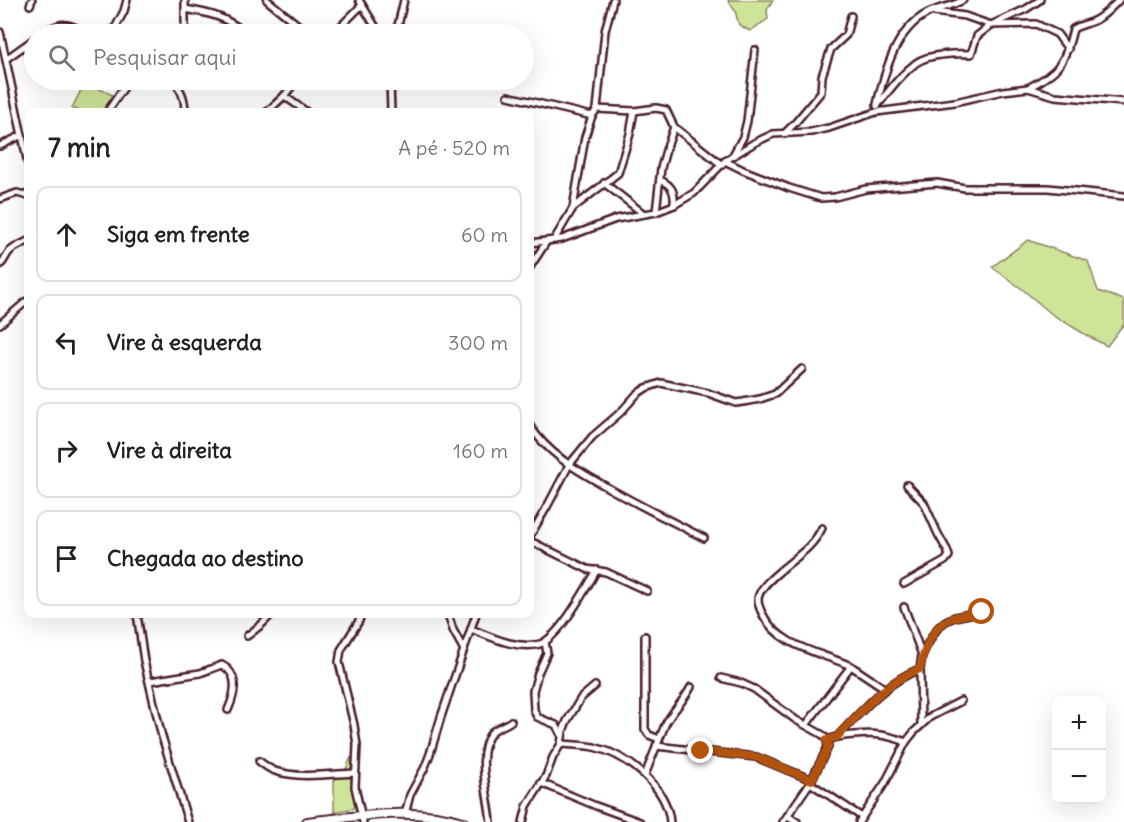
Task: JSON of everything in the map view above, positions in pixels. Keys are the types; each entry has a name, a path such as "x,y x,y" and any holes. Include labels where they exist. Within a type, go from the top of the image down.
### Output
{"street":[{"path":"117,24 127,0"},
{"path":"185,0 185,24"},
{"path":"267,0 297,24"},
{"path":"398,24 404,0"},
{"path":"573,208 585,137 592,116 597,109 604,31 613,0"},
{"path":"876,109 884,75 900,39 911,24 929,12 963,0"},
{"path":"876,109 893,85 917,62 948,53 971,54 976,36 991,25 1040,0"},
{"path":"1028,88 1052,74 1057,68 1068,49 1072,29 1095,21 1119,0"},
{"path":"342,24 361,2 374,24"},
{"path":"185,9 213,14 234,24"},
{"path":"929,12 965,16 991,25 1036,24 1057,34 1068,49"},
{"path":"785,133 822,92 822,76 831,49 846,35 851,16"},
{"path":"0,32 24,145"},
{"path":"6,59 24,46"},
{"path":"733,156 743,137 747,121 755,50"},
{"path":"534,243 562,239 616,219 656,212 674,205 694,193 723,163 764,138 773,134 811,132 829,128 876,109 955,102 1028,88 1055,96 1124,101"},
{"path":"110,108 122,90"},
{"path":"180,90 185,108"},
{"path":"271,108 289,90"},
{"path":"390,90 391,108"},
{"path":"284,96 301,108"},
{"path":"508,96 592,116"},
{"path":"597,109 634,111 656,108 666,110 674,127 723,163 821,198 867,189 937,183 965,188 1048,188 1124,196"},
{"path":"554,240 573,208 618,174 634,111"},
{"path":"656,212 666,150 674,127"},
{"path":"0,146 22,135"},
{"path":"660,180 671,187 675,197 674,205"},
{"path":"604,183 644,214"},
{"path":"0,199 17,193 24,195"},
{"path":"534,261 547,241"},
{"path":"0,265 11,251 24,243"},
{"path":"0,324 24,303"},
{"path":"534,529 569,465 592,437 621,412 637,394 652,385 661,383 708,393 736,403 760,399 775,393 802,369"},
{"path":"534,434 569,465 644,508 704,538"},
{"path":"904,584 945,561 949,556 924,503 907,485"},
{"path":"822,528 818,538 811,546 784,567 764,587 759,595 758,604 768,624 779,634 798,646 851,666 884,688"},
{"path":"534,543 587,569 606,572 647,591"},
{"path":"471,629 497,639 520,644 533,645 544,642 567,618 597,570"},
{"path":"904,607 922,655"},
{"path":"921,724 920,669 922,655 933,633 944,622 955,617 982,612"},
{"path":"138,618 144,661 161,733 188,822"},
{"path":"247,636 268,618"},
{"path":"360,618 341,650 339,662 357,745 355,787 362,819"},
{"path":"449,618 464,651"},
{"path":"405,814 410,795 430,754 475,618"},
{"path":"645,636 645,729 649,735 659,739"},
{"path":"544,642 547,653 533,691 533,707 536,716 556,725 562,737"},
{"path":"150,681 200,673 222,665 230,672 235,691 228,710"},
{"path":"806,725 851,666"},
{"path":"837,737 884,688 920,669"},
{"path":"721,678 748,686 786,713 823,735 827,740 828,747 811,782 783,822"},
{"path":"523,822 527,806 542,783 561,744 564,728 578,702 595,686"},
{"path":"645,775 669,718 691,687"},
{"path":"656,746 760,758 811,782 861,820 885,783 906,742 921,724 961,701"},
{"path":"491,822 484,775 485,751 489,735 495,729 511,721"},
{"path":"827,740 856,734 883,735 906,742"},
{"path":"561,744 593,747 632,765 645,775 665,803 670,822"},
{"path":"259,761 271,769 287,774 355,773"},
{"path":"542,783 640,822"},
{"path":"308,822 405,814 463,822"},
{"path":"788,816 797,822"}],"green space":[{"path":"728,0 773,0 767,10 768,19 750,31 739,25 735,11"},
{"path":"81,90 102,90 117,97 112,108 72,108"},
{"path":"1028,240 1088,261 1098,291 1124,300 1124,326 1107,346 1053,315 992,267"},
{"path":"351,757 355,808 334,812 334,782 337,772 346,769"}],"route":[{"path":"701,751 749,755 812,780 828,747 827,740 837,737 884,688 920,669 922,655 939,625 955,617 982,612"}]}
